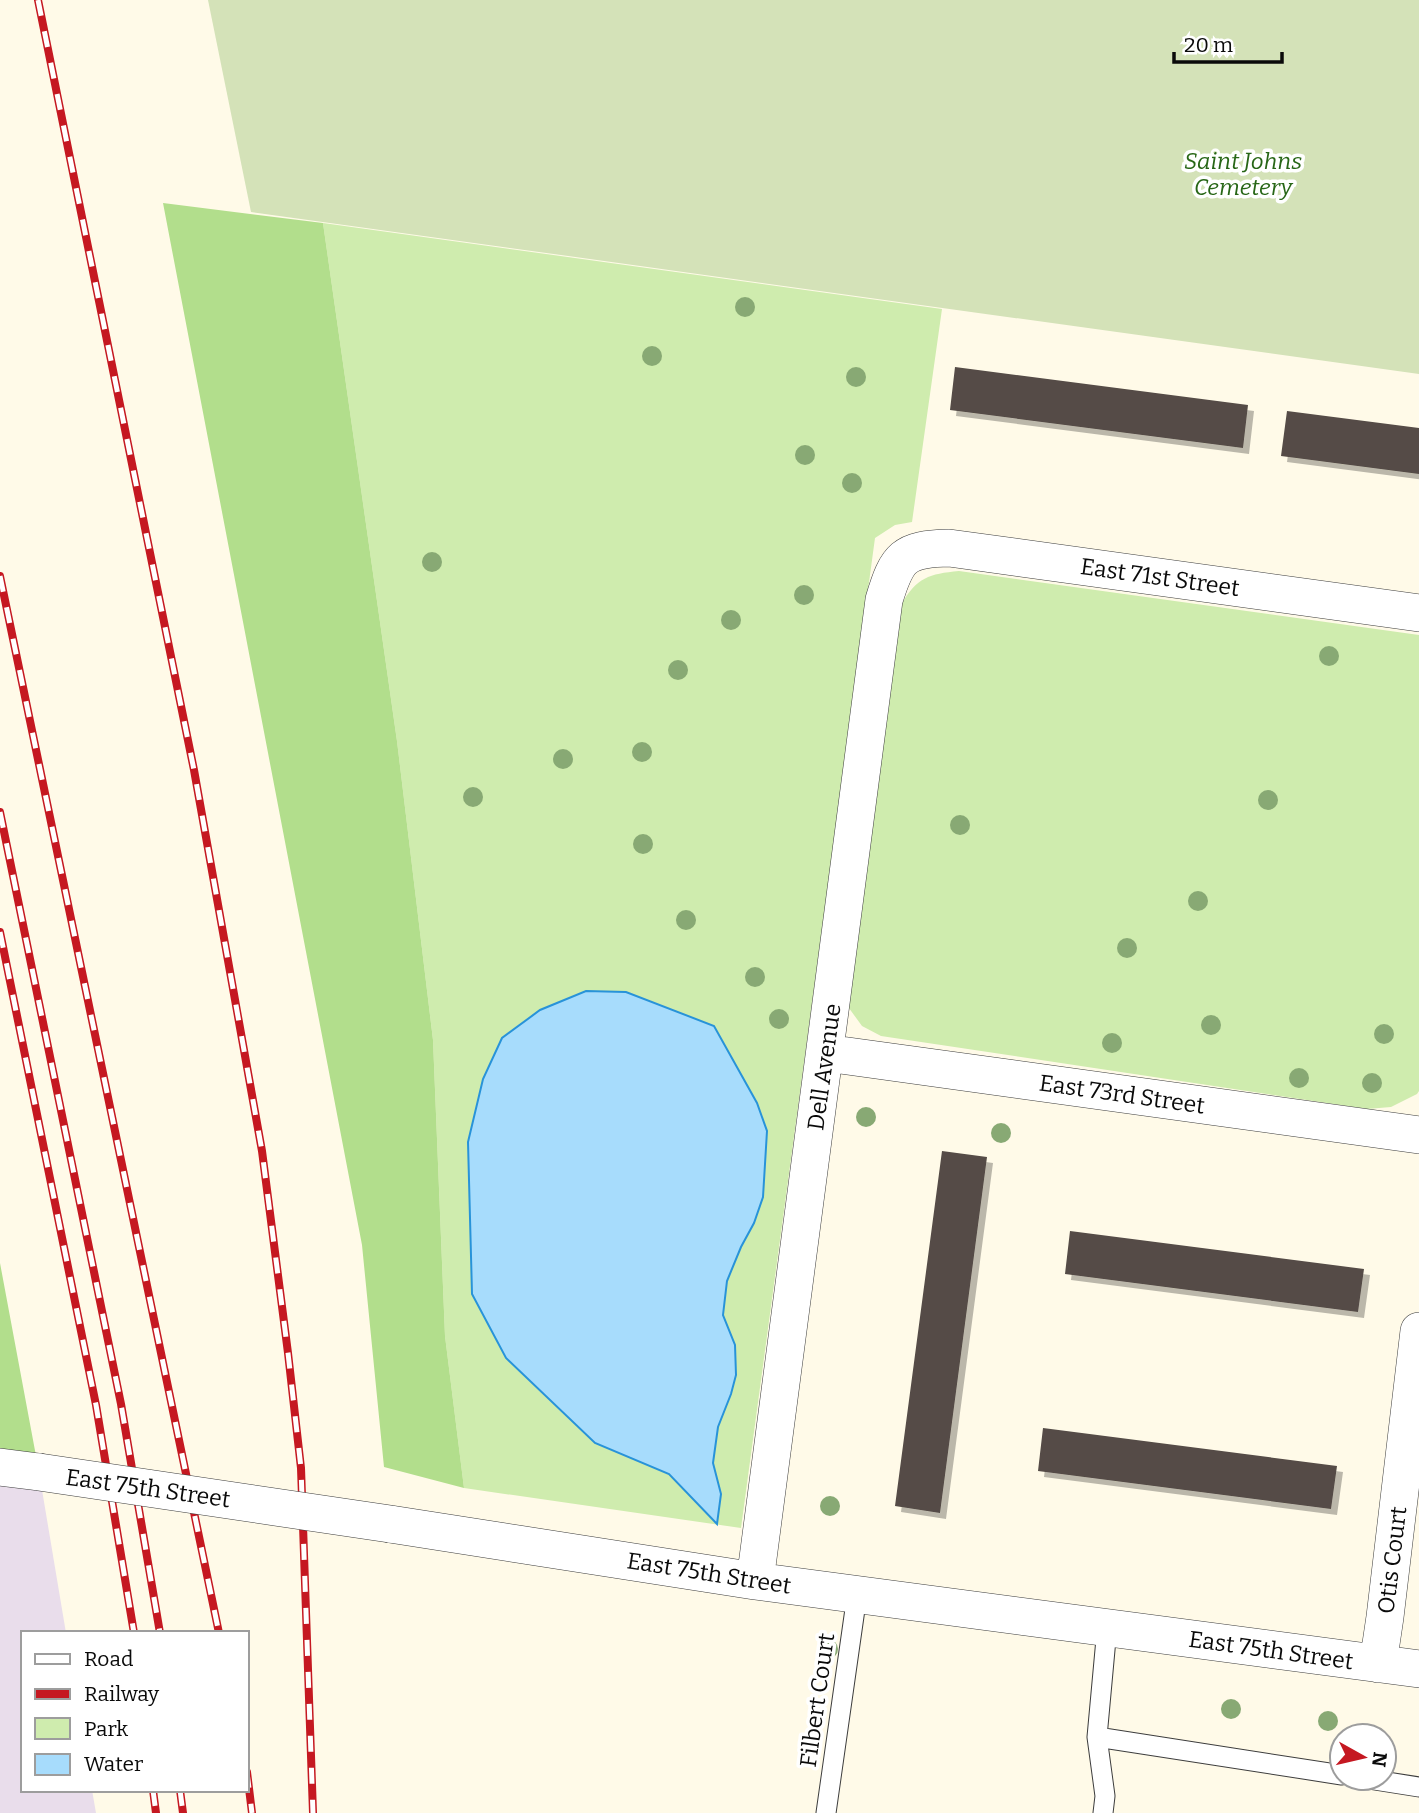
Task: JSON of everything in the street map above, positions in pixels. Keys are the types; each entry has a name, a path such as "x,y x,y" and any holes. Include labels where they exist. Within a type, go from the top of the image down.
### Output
{"street":[{"name":"East 71st Street","path":"903,557 922,548 949,548 1419,613"},
{"name":"Dell Avenue","path":"755,1581 884,600 892,575 903,557"},
{"name":"East 73rd Street","path":"826,1054 1419,1135"},
{"name":"Otis Court","path":"1378,1664 1419,1331"},
{"name":"East 75th Street","path":"0,1467 755,1581 1419,1669"}],"lane":[{"name":"Filbert Court","path":"826,1813 857,1595"},
{"path":"1103,1813 1105,1796 1097,1737 1107,1628"},
{"path":"1097,1737 1328,1773"},
{"path":"1398,1784 1419,1787"}],"shaded area":[{"path":"0,1467 39,1472 66,1631 21,1631 21,1792 92,1792 96,1813 0,1813"}],"green space":[{"name":"Saint Johns Cemetery","path":"208,0 1419,0 1419,374 251,212"},
{"path":"163,203 323,223 397,741 433,1040 445,1336 464,1488 384,1467 362,1245"},
{"path":"323,223 942,309 912,522 895,525 875,538 741,1528 464,1488 445,1336 433,1040 397,741"},
{"path":"959,571 1419,635 1417,1094 1391,1107 1367,1109 881,1036 862,1026 846,1004 901,605 918,583 932,576"},
{"path":"0,1263 39,1472 0,1467"}],"water":[{"path":"586,991 626,992 714,1026 757,1103 767,1131 763,1197 727,1281 723,1315 735,1345 736,1375 718,1427 713,1463 721,1494 717,1524 669,1474 595,1443 506,1358 472,1294 468,1142 483,1079 502,1038 540,1010"}],"building":[{"path":"955,367 1248,405 1243,448 950,410"},
{"path":"1287,411 1419,428 1419,474 1281,456"},
{"path":"942,1151 987,1157 940,1513 895,1506"},
{"path":"1070,1231 1364,1269 1358,1312 1065,1274"},
{"path":"1043,1428 1337,1466 1331,1509 1038,1471"}],"railway":[{"path":"38,0 194,770 262,1151 301,1468 313,1813"},
{"path":"0,576 219,1631"},
{"path":"0,812 121,1404 160,1631"},
{"path":"0,932 96,1405 134,1631"},
{"path":"248,1780 252,1813"},
{"path":"153,1792 156,1813"},
{"path":"180,1792 183,1813"}]}
